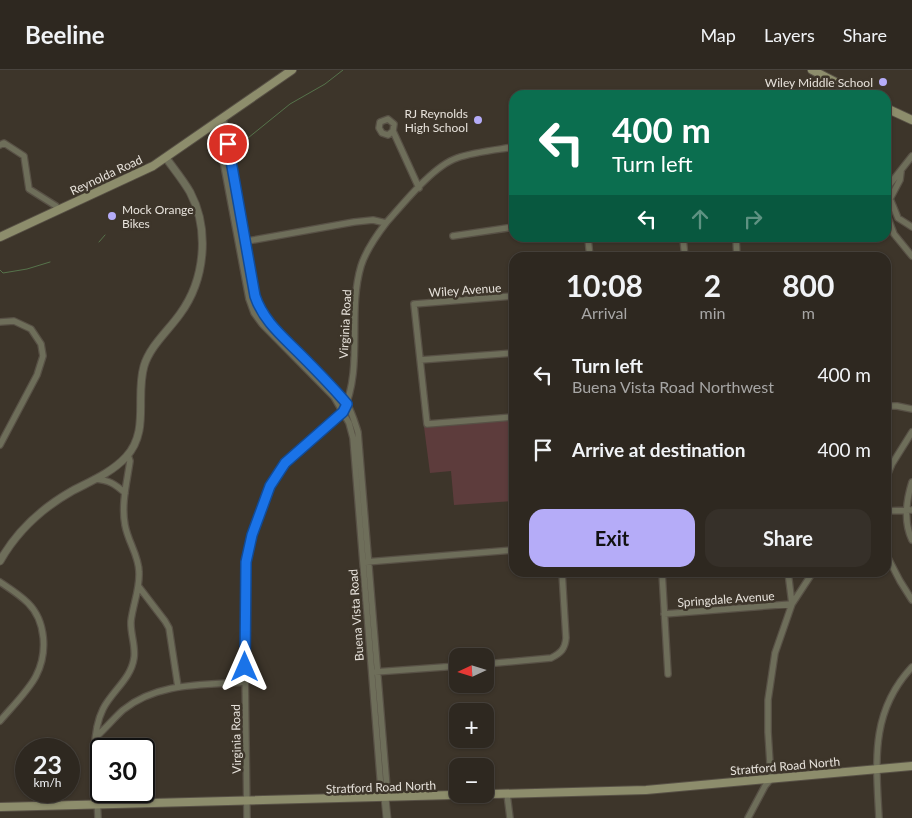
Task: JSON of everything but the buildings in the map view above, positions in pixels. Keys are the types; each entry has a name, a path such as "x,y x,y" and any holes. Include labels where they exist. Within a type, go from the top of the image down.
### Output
{"main road":[{"name":"Reynolda Road","path":"0,237 131,177 166,158 292,70"},
{"path":"812,70 851,90"},
{"path":"891,111 910,121"},
{"name":"Stratford Road North","path":"0,807 646,790 912,766"}],"street":[{"path":"223,118 242,242"},
{"path":"216,123 255,296 264,318 335,389 347,404 355,422 359,440 366,562 509,550"},
{"path":"393,132 418,188"},
{"path":"0,145 4,143 24,156 29,189 56,206 58,210"},
{"name":"Virginia Road","path":"247,818 245,570 248,548 270,486 281,467 294,453 343,412 347,404 352,380 360,273 367,252 386,223 436,171 455,158 509,148"},
{"path":"891,193 900,180 901,172 912,156"},
{"path":"0,561 19,534 45,508 118,466 136,442 140,429 140,388 144,365 150,352 185,307 196,286 201,263 202,238 194,203 184,182 166,158"},
{"path":"891,203 898,218 909,225"},
{"path":"242,242 354,222 373,220 386,223"},
{"path":"894,234 899,224 909,225"},
{"path":"891,226 894,234 912,256"},
{"path":"453,236 509,228"},
{"name":"Buena Vista Road","path":"242,242 250,299 254,313 262,324 334,397 343,412 353,438 375,672 381,789 385,798 387,818"},
{"name":"Wiley Avenue","path":"420,360 414,304 509,296"},
{"path":"0,322 14,321 31,329 41,344 43,356 36,375 0,445"},
{"path":"509,353 420,360 426,424 509,417"},
{"path":"891,406 912,409"},
{"path":"891,466 912,432"},
{"path":"96,738 102,710 127,677 135,657 131,621 139,587 139,564 125,526 125,493 130,462 128,455"},
{"path":"95,479 107,480 116,484 125,493"},
{"path":"912,482 908,533 912,540"},
{"path":"891,511 909,510"},
{"path":"891,564 912,600"},
{"path":"494,663 551,658 560,654 565,648 562,577"},
{"name":"Springdale Avenue","path":"662,577 664,614 792,604 810,577"},
{"path":"748,818 765,786 771,779 768,732 770,676 775,653 792,604 789,577"},
{"path":"0,582 29,604 40,624 44,647 42,661 36,676 0,721"},
{"path":"139,587 169,628 178,687"},
{"path":"664,614 668,674"},
{"path":"879,818 876,769 879,726 886,704 894,689 912,666"},
{"path":"375,672 449,667"},
{"path":"96,738 116,717 135,702 159,691 178,687 245,682"},
{"path":"507,794 510,818"},
{"path":"98,804 98,818"}],"shaded area":[{"path":"509,419 509,501 454,505 451,471 430,473 424,427"}],"waterway":[{"path":"248,138 290,104 325,84 343,70"},
{"path":"99,242 105,235"},
{"path":"0,270 3,273 27,269 50,262"}],"place":[{"name":"Wiley Middle School","path":"883,82"},
{"name":"RJ Reynolds High School","path":"478,120"},
{"name":"Mock Orange Bikes","path":"112,216"}],"route":[{"path":"228,144 255,296 264,318 335,389 347,404 343,412 294,453 278,472 270,486 252,535 246,562 244,589 245,667"}]}
